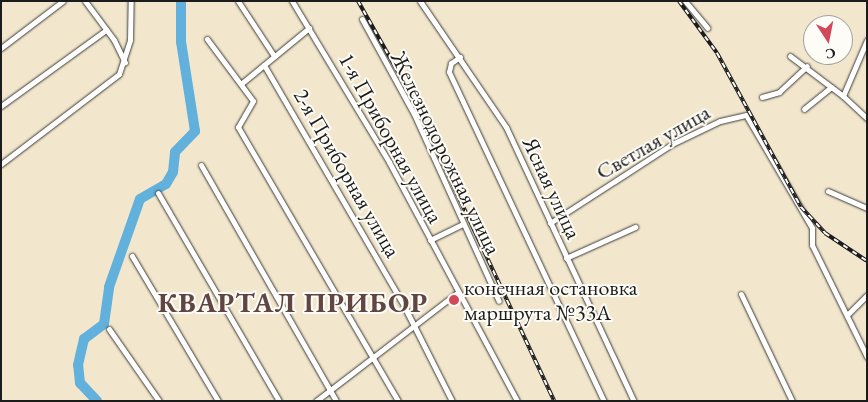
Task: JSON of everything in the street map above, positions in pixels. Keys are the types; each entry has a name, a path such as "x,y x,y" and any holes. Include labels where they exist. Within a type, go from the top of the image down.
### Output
{"street":[{"path":"1,48 63,1"},
{"path":"85,1 106,30 125,64"},
{"path":"1,164 119,74 125,64 131,1"},
{"path":"238,1 274,56"},
{"name":"1-я Приборная улица","path":"292,1 370,128 457,293 517,401"},
{"name":"Ясная улица","path":"420,1 506,127 634,401"},
{"path":"685,1 708,28"},
{"name":"Железнодорожная улица","path":"362,19 414,114 499,302"},
{"path":"242,83 309,28"},
{"path":"1,106 106,30"},
{"path":"206,39 242,83 253,101 238,127 398,401"},
{"path":"842,96 867,40"},
{"path":"790,56 807,66 867,118"},
{"path":"460,57 451,63 449,72 604,401"},
{"name":"2-я Приборная улица","path":"264,64 414,325 452,401"},
{"path":"762,97 779,92 807,66"},
{"path":"804,109 831,87"},
{"name":"Светлая улица","path":"550,223 672,144 720,121 746,115 812,228 812,245 847,315 865,345 867,357"},
{"path":"201,165 332,389 336,401"},
{"path":"828,190 867,208"},
{"path":"158,193 279,401"},
{"path":"430,240 463,224"},
{"path":"566,258 635,227"},
{"path":"132,256 218,401"},
{"path":"316,401 457,293"},
{"path":"741,294 792,401"},
{"path":"847,315 867,295"},
{"path":"109,329 159,401"}],"waterway":[{"path":"97,401 80,383 78,365 84,339 104,324 109,287 140,199 166,184 173,172 175,152 195,131 181,42 181,1"}],"railway":[{"path":"358,1 409,91 554,401"},
{"path":"679,1 717,53 801,207 825,233 867,261"}],"place":[{"name":"конечная остановка маршрута №33А","path":"454,300"}],"district":[{"name":"КВАРТАЛ ПРИБОР","path":"293,302"}]}
